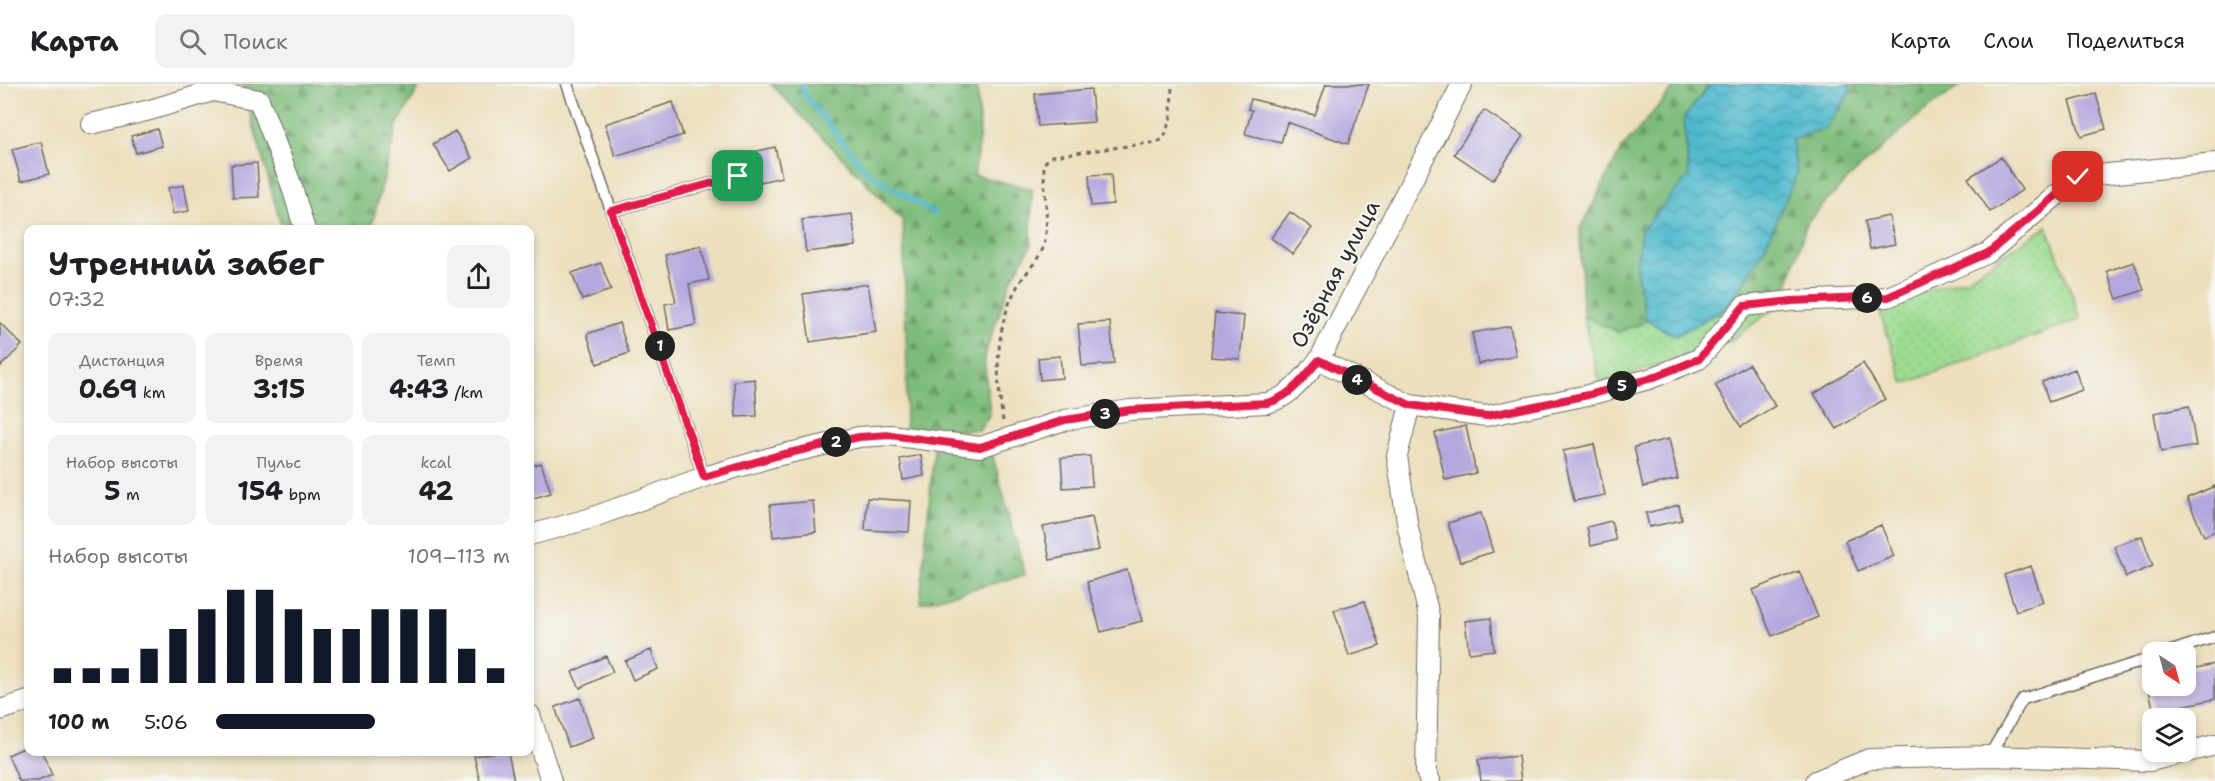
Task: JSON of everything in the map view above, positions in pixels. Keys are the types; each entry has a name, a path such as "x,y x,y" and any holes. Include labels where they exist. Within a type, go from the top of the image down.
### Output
{"street":[{"name":"Озёрная улица","path":"534,534 588,519 704,477 776,456 859,437 890,435 980,447 1065,420 1130,410 1277,401 1292,392 1319,360 1462,84"},
{"path":"91,124 150,110 213,91 259,100 291,184 303,225"},
{"path":"1319,360 1410,405 1486,416 1588,395 1649,379 1699,359 1744,306 1792,301 1888,297 1988,253 2078,177 2215,163"},
{"path":"1410,405 1397,456 1408,528 1429,616 1426,772 1430,781"},
{"path":"0,710 24,702"},
{"path":"534,728 551,781"},
{"path":"1816,781 1869,759 1989,756 2150,761 2215,745"}],"lane":[{"path":"567,84 704,477"},
{"path":"611,211 738,176"},
{"path":"2196,643 2215,637"},
{"path":"1989,756 2024,699 2142,661"}],"path":[{"path":"1006,439 999,398 998,341 1017,287 1044,246 1046,198 1044,163 1053,156 1158,142 1164,138 1171,117 1172,84"}],"green space":[{"path":"242,84 421,84 397,125 372,225 281,225"},
{"path":"771,84 977,84 980,132 974,175 1032,189 1031,246 1011,280 984,357 990,414 979,430 905,430 907,371 903,221"},
{"path":"1677,84 1710,84 1684,118 1689,176 1641,231 1636,270 1647,321 1619,332 1583,316 1580,229 1621,150"},
{"path":"1848,84 1963,84 1923,112 1848,179 1807,222 1783,302 1728,307 1765,247 1797,173 1792,140 1826,128 1851,91"},
{"path":"2047,226 2081,319 1904,384 1877,304 1967,279"},
{"path":"1783,302 1730,341 1600,384 1583,316 1619,332 1647,321 1676,336 1728,307"},
{"path":"934,448 992,453 1025,575 920,603"}],"water":[{"path":"1710,84 1848,84 1851,91 1826,128 1792,140 1797,173 1765,247 1728,307 1676,336 1647,321 1636,270 1641,231 1689,176 1684,118"}],"building":[{"path":"1326,84 1369,84 1348,144 1287,122 1281,143 1245,134 1252,110 1248,109 1251,99 1315,115"},
{"path":"1091,89 1094,122 1038,126 1035,94"},
{"path":"2096,94 2106,129 2081,136 2070,101"},
{"path":"673,102 683,135 615,156 605,124"},
{"path":"1484,110 1523,136 1493,180 1454,154"},
{"path":"157,129 162,146 136,153 131,136"},
{"path":"455,131 472,158 450,171 433,144"},
{"path":"41,142 49,174 21,181 12,149"},
{"path":"775,147 782,177 760,182 753,152"},
{"path":"2001,157 2022,190 1990,212 1968,178"},
{"path":"257,163 259,197 233,198 231,165"},
{"path":"1111,174 1113,204 1091,206 1089,175"},
{"path":"184,185 189,211 173,214 168,188"},
{"path":"1290,212 1312,228 1293,254 1271,238"},
{"path":"852,214 856,246 806,252 802,220"},
{"path":"1889,216 1895,244 1870,249 1865,221"},
{"path":"701,246 709,280 689,284 696,325 669,330 665,304 676,302 665,255"},
{"path":"2134,262 2144,290 2117,299 2107,271"},
{"path":"601,263 611,290 582,300 572,273"},
{"path":"868,284 876,332 810,342 803,294"},
{"path":"1215,313 1244,316 1240,359 1211,357"},
{"path":"1110,322 1114,364 1082,366 1078,324"},
{"path":"0,323 22,345 0,367"},
{"path":"619,323 629,353 597,364 587,334"},
{"path":"1510,326 1516,356 1478,364 1472,333"},
{"path":"1060,356 1062,378 1040,380 1038,358"},
{"path":"1863,363 1885,399 1837,429 1814,394"},
{"path":"1749,364 1775,406 1741,427 1715,385"},
{"path":"2075,369 2082,390 2049,402 2042,382"},
{"path":"755,379 757,416 736,417 734,381"},
{"path":"2189,406 2196,446 2161,452 2154,413"},
{"path":"1466,426 1476,473 1445,480 1435,433"},
{"path":"1669,439 1678,479 1643,487 1634,447"},
{"path":"1594,444 1605,495 1574,501 1563,451"},
{"path":"921,455 924,476 903,480 900,459"},
{"path":"1090,456 1092,486 1063,488 1061,458"},
{"path":"541,463 551,493 534,498 534,465"},
{"path":"2215,486 2215,531 2204,536 2187,498"},
{"path":"867,498 911,501 909,532 865,530"},
{"path":"813,501 816,532 773,537 770,505"},
{"path":"1679,505 1682,520 1649,527 1646,513"},
{"path":"1481,513 1493,552 1460,562 1448,523"},
{"path":"1092,517 1099,550 1050,560 1043,527"},
{"path":"1611,521 1616,540 1591,546 1587,527"},
{"path":"1881,525 1894,556 1858,571 1845,541"},
{"path":"2142,536 2153,566 2126,577 2114,546"},
{"path":"2031,566 2043,602 2016,611 2004,575"},
{"path":"1127,570 1142,621 1101,632 1087,582"},
{"path":"1799,571 1818,617 1772,636 1753,590"},
{"path":"1365,601 1380,646 1349,656 1334,610"},
{"path":"1491,618 1494,650 1469,653 1465,621"},
{"path":"651,650 658,669 633,680 625,661"},
{"path":"606,656 613,672 580,688 572,672"},
{"path":"2215,664 2215,699 2173,708 2153,708 2150,696 2196,696 2196,668"},
{"path":"580,698 593,738 569,747 555,707"},
{"path":"24,748 24,756 44,756 52,775 38,781 19,781 8,755"},
{"path":"474,756 509,756 514,781 480,781"},
{"path":"1518,756 1521,781 1481,781 1478,760"}],"waterway":[{"path":"802,84 805,95 866,171 935,214"}],"route":[{"path":"738,176 611,211 704,477 776,456 872,435 890,435 980,447 1065,420 1130,410 1267,403 1282,399 1292,392 1319,360 1410,405 1486,416 1588,395 1649,379 1699,359 1744,306 1792,301 1888,297 1988,253 2078,177"}]}
